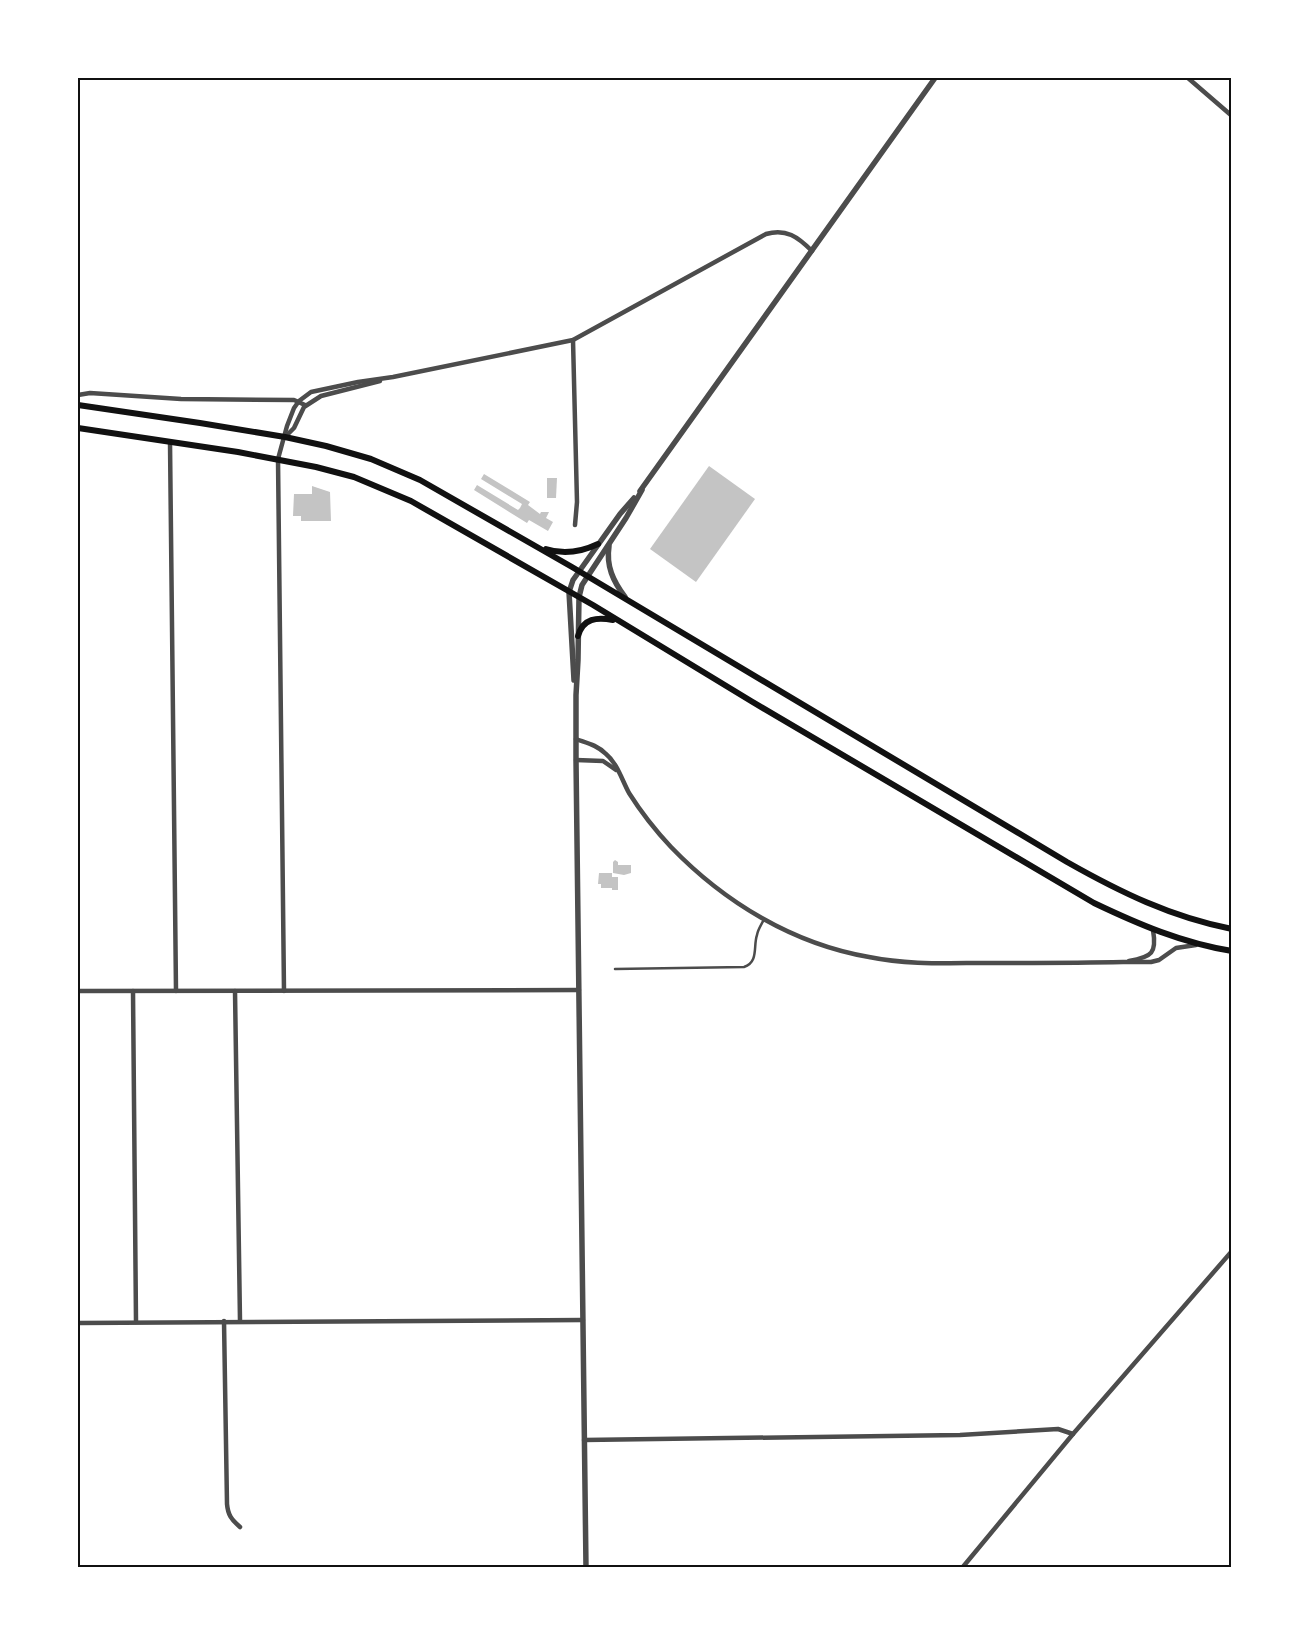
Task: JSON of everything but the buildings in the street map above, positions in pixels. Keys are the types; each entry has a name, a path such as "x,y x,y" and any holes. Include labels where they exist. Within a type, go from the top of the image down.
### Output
{"main road":[{"path":"78,405 326,446 371,459 420,480 579,571 1112,887 1156,908 1190,919 1232,929"},
{"path":"78,428 278,459 316,467 354,477 403,497 579,597 1108,910 1153,930 1197,944 1232,951"},
{"path":"535,546 563,552 587,550 598,544"},
{"path":"578,636 582,626 591,620 601,618 617,621"}],"street":[{"path":"586,1568 576,760 579,597 587,576 626,518 642,490 935,78"},
{"path":"1188,78 1232,116"},
{"path":"285,438 294,428 306,405 322,396 393,377 573,340 766,234 783,232 792,234 812,251"},
{"path":"573,340 577,502 575,525"},
{"path":"284,991 278,459 287,426 299,402 305,395 358,382 393,377"},
{"path":"78,395 90,393 181,399 276,399 299,402 306,405"},
{"path":"170,442 176,991"},
{"path":"576,695 572,660 569,592 573,580 598,544 620,514 642,490"},
{"path":"610,542 608,558 611,574 614,582 627,600"},
{"path":"576,739 594,745 605,752 644,815 660,836 678,855 723,894 764,919 808,940 829,947 869,958 926,964 1151,962 1160,960 1176,948 1197,944"},
{"path":"576,760 603,761 617,771"},
{"path":"1123,962 1150,955 1154,950 1155,943 1153,930"},
{"path":"78,991 579,990"},
{"path":"133,991 136,1322"},
{"path":"236,991 240,1321"},
{"path":"962,1568 1073,1434 1232,1251"},
{"path":"78,1323 583,1320"},
{"path":"224,1322 227,1509 232,1520 240,1527"},
{"path":"584,1440 960,1435 1058,1430 1073,1434"}],"lane":[{"path":"615,969 744,967 753,960 757,935 764,919"}]}
